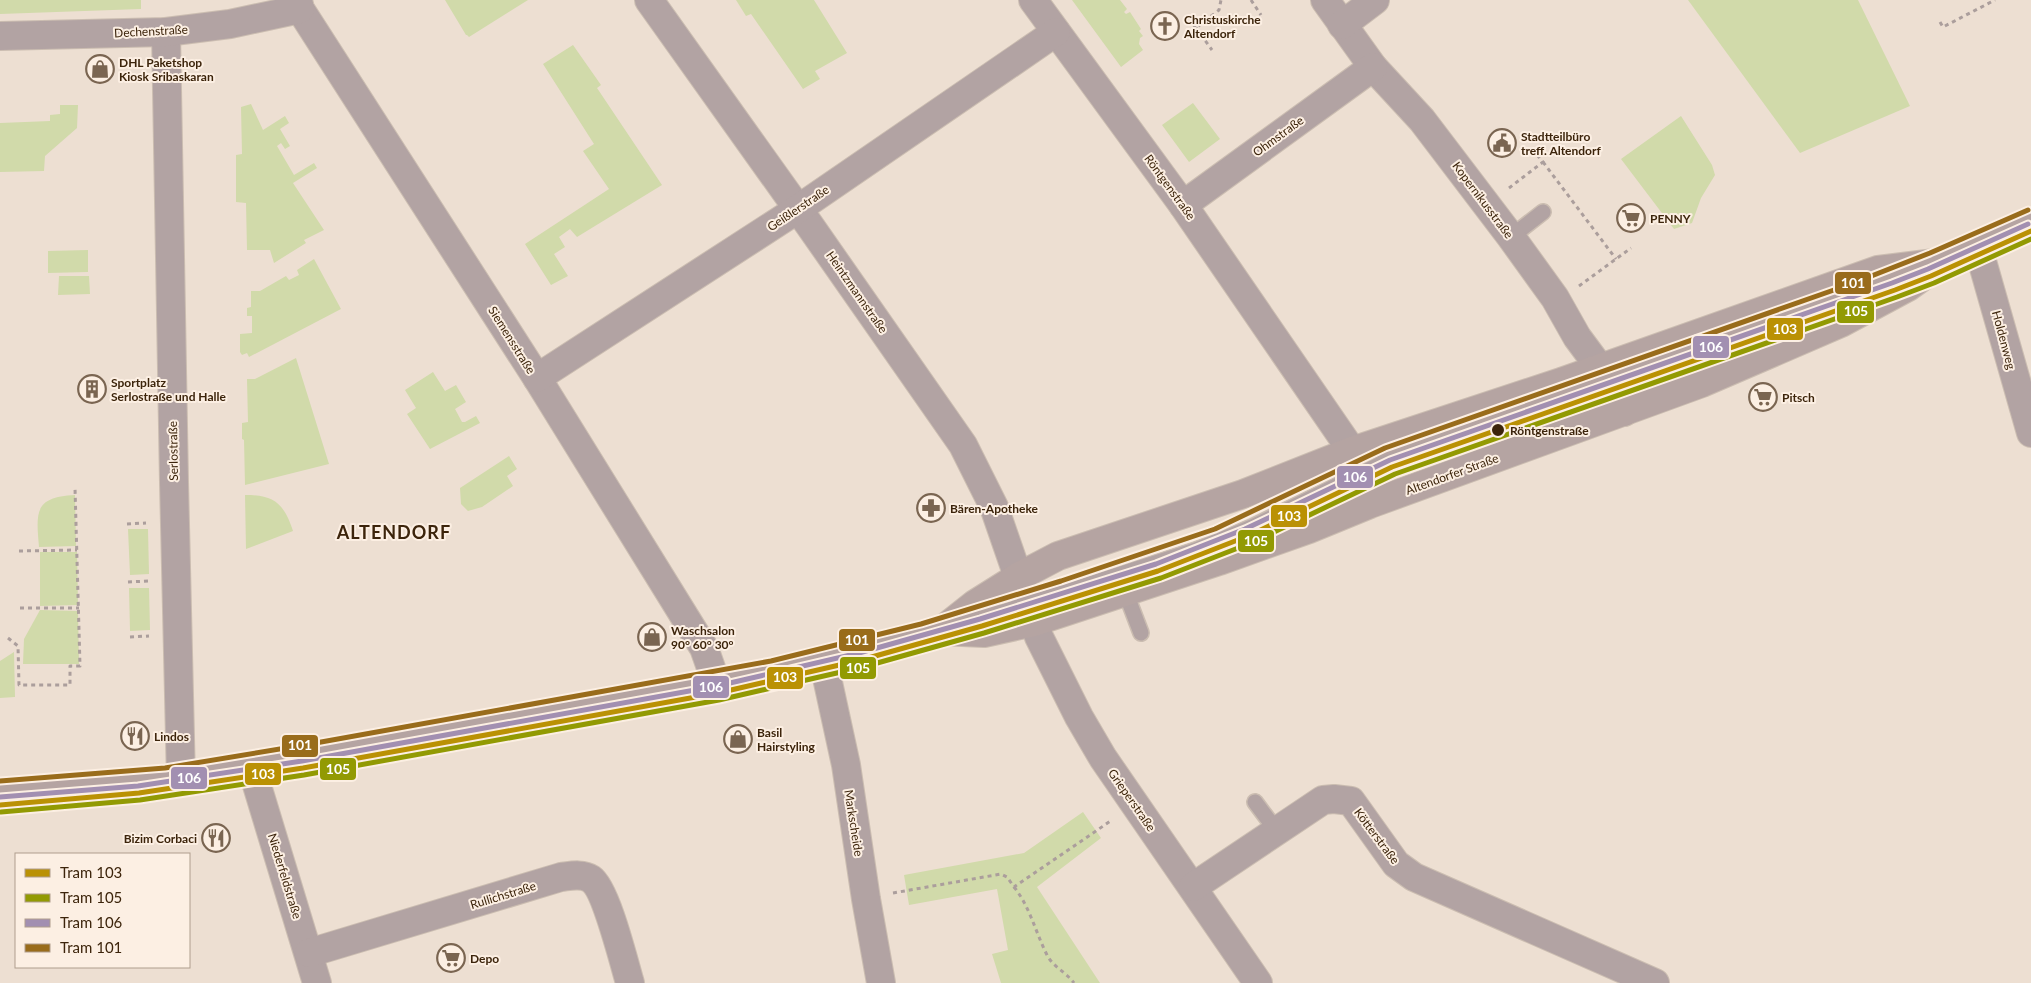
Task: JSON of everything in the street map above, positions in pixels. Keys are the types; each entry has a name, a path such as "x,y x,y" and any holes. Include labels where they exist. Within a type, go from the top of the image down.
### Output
{"main road":[{"name":"Altendorfer Straße","path":"0,798 128,788 252,769 824,664 941,631 984,633 1030,613 1126,591 1309,529 1370,504 1702,383 1841,323 1908,288 1944,262 2031,223"},
{"name":"Altendorfer Straße","path":"941,631 975,604 1018,577 1058,556 1243,494 1352,451 1605,376 1878,270 1944,262"}],"street":[{"name":"Heintzmannstraße","path":"648,0 798,209 963,445 994,507 1030,613"},
{"name":"Röntgenstraße","path":"1033,0 1183,205 1352,451"},
{"name":"Kopernikusstraße","path":"1325,0 1373,67 1422,120 1511,237 1555,298 1577,337 1605,376 1624,412"},
{"path":"1342,25 1375,0"},
{"name":"Dechenstraße","path":"0,36 166,32 230,24 299,4"},
{"name":"Siemensstraße","path":"299,4 536,378 704,648 717,685"},
{"name":"Serlostraße","path":"166,32 181,780"},
{"name":"Geißlerstraße","path":"536,378 798,209 1056,32"},
{"name":"Ohmstraße","path":"1183,205 1373,67"},
{"name":"Holdenweg","path":"1978,247 2031,433"},
{"name":"Grieperstraße","path":"1030,613 1050,662 1103,758 1194,887 1258,983"},
{"name":"Markscheide","path":"824,664 846,765 881,983"},
{"name":"Niederfeldstraße","path":"252,769 317,983"},
{"name":"Kötterstraße","path":"1194,887 1323,800 1352,801 1396,864 1414,877 1655,983"},
{"name":"Rullichstraße","path":"309,953 561,877 578,875 591,879 599,889 608,911 630,983"}],"lane":[{"path":"1511,237 1543,212"},
{"path":"1030,613 1213,544 1280,514 1383,463 1605,376"},
{"path":"1126,591 1141,633"},
{"path":"1255,802 1276,830"}],"path":[{"path":"1212,50 1194,26 1219,10 1220,0"},
{"path":"1251,0 1262,15"},
{"path":"1940,22 1944,27 1995,0"},
{"path":"1538,156 1616,259"},
{"path":"1506,190 1543,162"},
{"path":"1571,292 1631,248"},
{"path":"8,638 18,646 18,685 70,685 70,666 80,666 75,488"},
{"path":"127,524 152,523"},
{"path":"19,551 77,550"},
{"path":"128,582 154,581"},
{"path":"20,608 79,608"},
{"path":"130,637 155,636"},
{"path":"1014,887 1136,806"},
{"path":"866,899 1001,874 1006,877 1025,900 1047,956 1054,965 1066,972 1074,983"}],"green space":[{"path":"0,0 141,0 141,9 0,14"},
{"path":"445,0 528,0 469,37"},
{"path":"736,0 814,0 847,53 815,71 820,79 803,89 751,14 746,16"},
{"path":"1072,0 1120,0 1127,9 1124,12 1126,14 1130,12 1141,29 1139,31 1143,36 1140,38 1139,44 1143,50 1121,67"},
{"path":"1688,0 1858,0 1910,106 1800,153"},
{"path":"573,45 601,85 597,88 662,185 577,237 570,229 559,237 565,247 554,254 568,276 551,285 525,244 609,189 583,151 594,144 543,64"},
{"path":"1193,103 1220,139 1189,162 1162,125"},
{"path":"251,104 263,130 285,116 289,123 280,129 290,146 285,149 281,143 277,146 294,175 314,163 317,168 293,183 324,230 304,240 306,243 274,263 270,250 247,250 246,203 236,202 236,155 242,154 241,107"},
{"path":"60,105 78,105 77,128 45,156 44,171 0,172 0,123 50,121 50,115 60,114"},
{"path":"1681,116 1712,165 1715,175 1701,198 1692,223 1674,229 1621,159"},
{"path":"88,250 88,272 48,273 48,251"},
{"path":"314,259 341,309 249,357 247,353 242,355 240,352 240,334 252,333 252,316 247,316 247,308 251,307 251,291 260,291 286,276 289,280 299,275 297,270"},
{"path":"59,276 89,276 90,294 58,295"},
{"path":"296,358 329,464 245,485 242,423 248,422 247,379 255,379"},
{"path":"433,372 445,391 456,385 466,402 455,409 462,422 476,416 480,423 430,449 407,414 416,408 405,390"},
{"path":"509,456 517,469 507,476 513,486 482,507 468,511 461,504 460,488"},
{"path":"75,495 76,546 39,547 38,516 40,509 52,499"},
{"path":"245,495 264,497 277,503 286,514 293,531 246,549"},
{"path":"128,529 148,529 149,574 130,575"},
{"path":"40,552 77,552 78,605 40,606"},
{"path":"129,588 149,588 150,630 130,631"},
{"path":"40,610 78,611 79,664 23,664 24,639"},
{"path":"14,652 15,697 0,698 0,661"},
{"path":"1083,812 1101,838 1037,887 1100,983 1001,983 992,954 1008,950 997,889 909,905 904,875 1024,853"}],"tram line":[{"name":"101","path":"0,781 165,768 310,744 771,661 921,624 1061,581 1215,529 1385,448 1851,284 1930,253 2028,210"},
{"name":"106","path":"0,797 138,786 302,761 717,686 859,653 980,619 1156,564 1245,529 1390,460 1892,283 2028,224"},
{"name":"103","path":"0,805 139,793 303,768 718,693 861,660 982,626 1158,571 1248,536 1392,467 1895,290 2031,231"},
{"name":"105","path":"1,812 140,800 304,775 719,700 863,667 984,633 1161,578 1251,543 1395,474 1897,297 1934,283 2031,239"}],"place":[{"name":"Christuskirche Altendorf","path":"1165,26"},
{"name":"DHL Paketshop Kiosk Sribaskaran","path":"100,69"},
{"name":"Stadtteilbüro treff. Altendorf","path":"1502,143"},
{"name":"PENNY","path":"1631,218"},
{"name":"Sportplatz Serlostraße und Halle","path":"92,389"},
{"name":"Pitsch","path":"1763,397"},
{"name":"Röntgenstraße","path":"1498,430"},
{"name":"Bären-Apotheke","path":"931,508"},
{"name":"Waschsalon 90° 60° 30°","path":"652,637"},
{"name":"Lindos","path":"135,736"},
{"name":"Basil Hairstyling","path":"738,739"},
{"name":"Bizim Corbaci","path":"216,838"},
{"name":"Depo","path":"451,958"}],"district":[{"name":"ALTENDORF","path":"394,532"}]}
